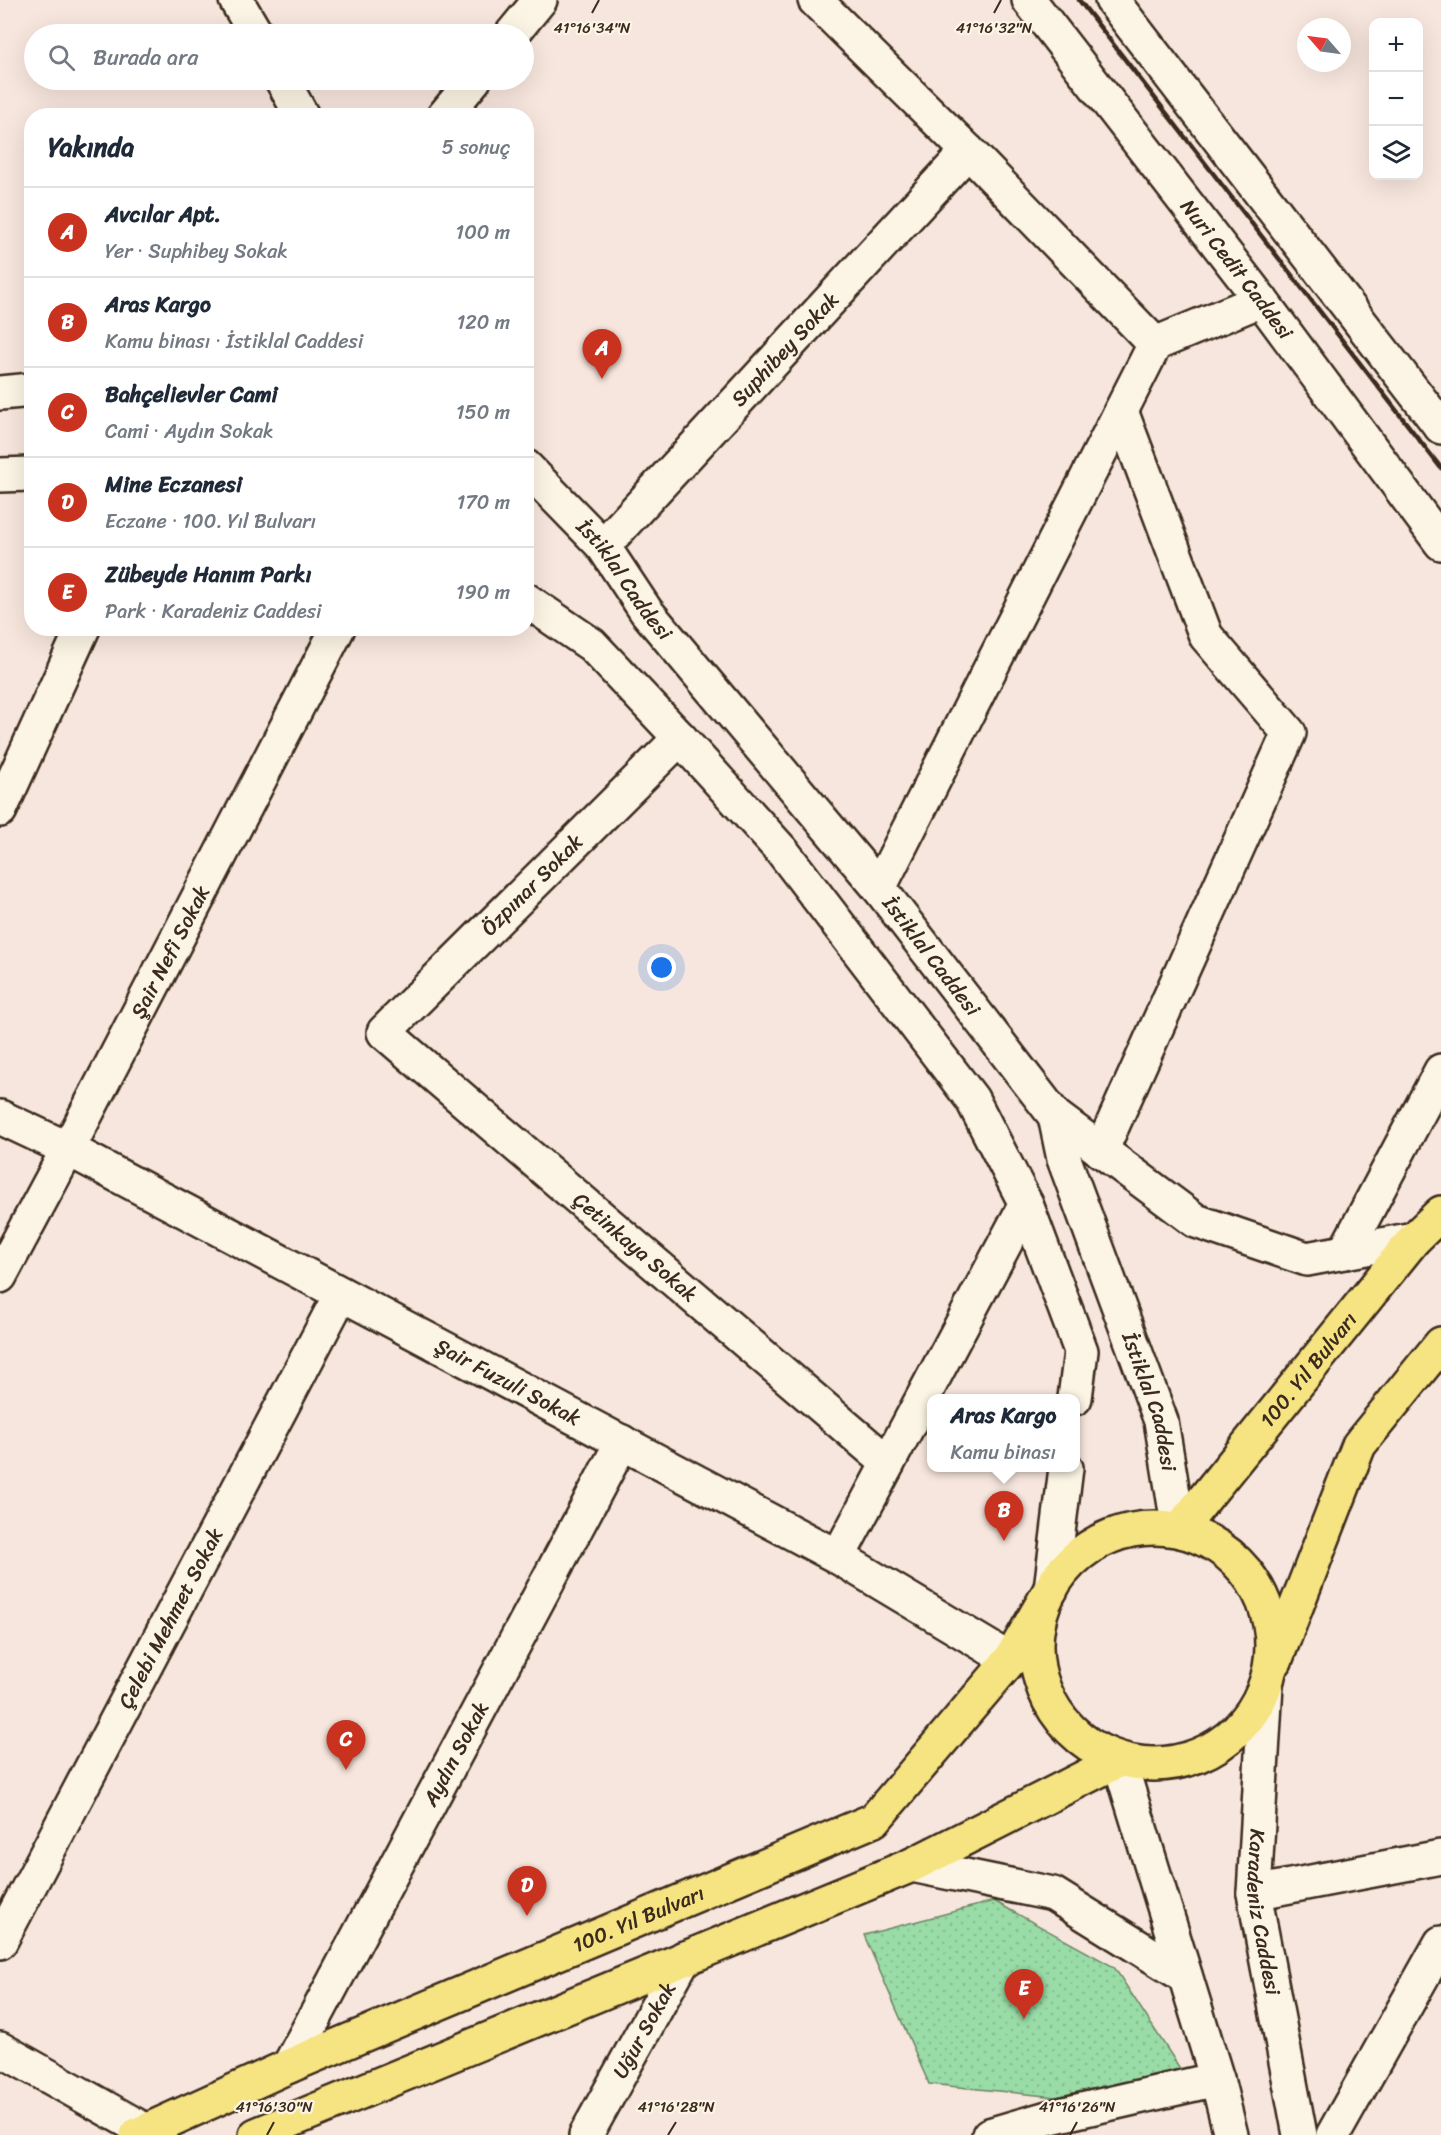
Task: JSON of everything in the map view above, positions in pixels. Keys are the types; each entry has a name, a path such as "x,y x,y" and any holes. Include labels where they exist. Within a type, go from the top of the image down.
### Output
{"main road":[{"name":"100. Yıl Bulvarı","path":"1179,1530 1414,1239 1441,1214"},
{"path":"1266,1685 1273,1645 1266,1606 1261,1597 1246,1571 1215,1544 1179,1530 1141,1528 1105,1538 1074,1560 1051,1589 1038,1622 1036,1657 1044,1691 1062,1721 1088,1744 1119,1760 1155,1765 1190,1759 1223,1743 1249,1717 1266,1685 1359,1445 1441,1344"},
{"name":"100. Yıl Bulvarı","path":"141,2133 290,2066 874,1820 1010,1660 1051,1589"},
{"path":"256,2135 912,1865 1119,1760"}],"street":[{"path":"236,0 250,24"},
{"path":"520,24 540,0"},
{"path":"815,0 968,151 1155,344"},
{"name":"Nuri Cedit Caddesi","path":"1029,0 1261,300 1441,543"},
{"path":"1112,0 1441,427"},
{"path":"288,90 298,108"},
{"path":"451,108 466,90"},
{"name":"Suphibey Sokak","path":"603,546 968,151"},
{"path":"879,888 1155,344 1261,300"},
{"path":"0,393 24,391"},
{"path":"1101,1150 1289,733 1206,636 1121,411"},
{"path":"0,475 24,474"},
{"name":"İstiklal Caddesi","path":"534,475 603,546 646,611 879,888 1055,1116 1064,1159 1161,1421 1179,1530"},
{"path":"534,605 592,645 783,852 972,1099 1026,1204 1081,1351 1076,1394"},
{"path":"0,810 79,636"},
{"name":"Şair Nefi Sokak","path":"0,1275 68,1149 334,636"},
{"name":"Özpınar Sokak","path":"384,1032 680,738"},
{"name":"Çetinkaya Sokak","path":"384,1032 888,1463"},
{"path":"1345,1252 1441,1071"},
{"path":"1055,1116 1196,1221 1307,1259 1414,1239"},
{"name":"Şair Fuzuli Sokak","path":"0,1117 68,1149 838,1557 1010,1660"},
{"path":"838,1557 1026,1204"},
{"name":"Çelebi Mehmet Sokak","path":"0,1942 341,1294"},
{"name":"Aydın Sokak","path":"290,2066 622,1442"},
{"path":"1051,1589 1065,1472"},
{"name":"Karadeniz Caddesi","path":"1266,1685 1254,1893 1300,2135"},
{"path":"1119,1760 1217,2079 1231,2135"},
{"path":"1254,1893 1441,1857"},
{"path":"912,1865 1053,1894 1185,1976"},
{"path":"1333,2135 1441,1943"},
{"name":"Uğur Sokak","path":"586,2135 684,1958"},
{"path":"0,2049 141,2133"},
{"path":"989,2135 1051,2117 1217,2079"}],"green space":[{"path":"994,1901 1114,1967 1181,2070 1056,2097 929,2084 864,1935"}],"railway":[{"path":"1079,0 1441,468"}],"place":[{"name":"Avcılar Apt.","path":"602,379"},
{"name":"Aras Kargo","path":"1004,1541"},
{"name":"Bahçelievler Cami","path":"346,1770"},
{"name":"Mine Eczanesi","path":"527,1916"},
{"name":"Zübeyde Hanım Parkı","path":"1024,2019"}]}
